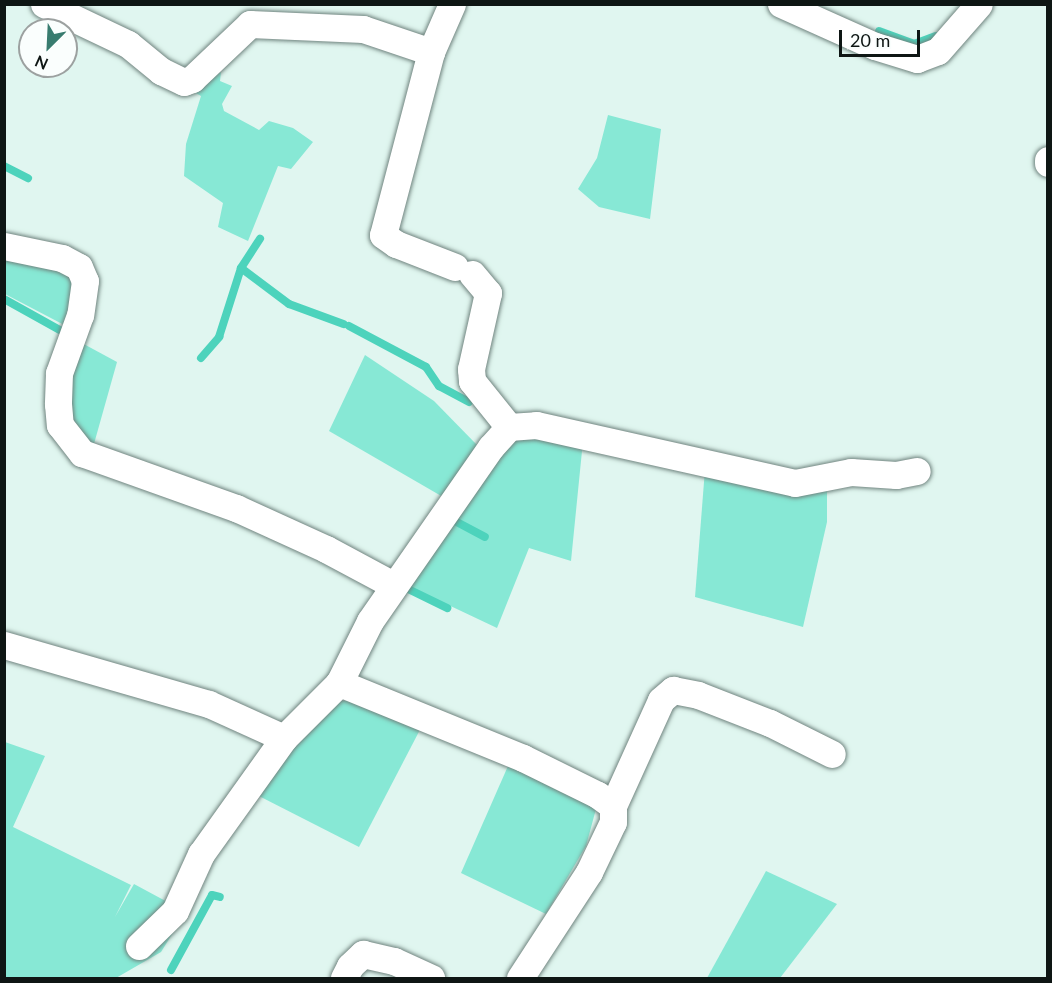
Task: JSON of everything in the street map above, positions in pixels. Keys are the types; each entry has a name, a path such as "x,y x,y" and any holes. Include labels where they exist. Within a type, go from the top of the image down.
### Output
{"street":[{"path":"44,4 128,44 161,71 184,82 201,72 250,24 363,29 431,52"},
{"path":"452,4 431,52 383,235 417,253 464,270 488,293 471,369 472,381 510,428"},
{"path":"781,4 875,46 917,59 938,51 979,4"},
{"path":"4,246 62,258 79,267 85,281 80,315 59,373 58,404 60,425 82,453 236,508 326,549 393,585"},
{"path":"139,946 175,912 201,854 284,738 339,682 393,585 491,447 510,428 536,425 795,483 851,472 896,475 916,471"},
{"path":"4,645 209,704 284,738"},
{"path":"339,682 523,758 598,795 613,806"},
{"path":"520,978 589,872 614,822 613,806 661,700 673,690 698,695 770,723 832,754"},
{"path":"344,978 350,966 363,954 394,961 430,978"}],"green space":[{"path":"221,72 220,81 232,86 222,104 224,111 259,130 269,121 293,128 313,142 291,169 278,166 248,241 218,227 223,203 184,176 186,144 201,96 192,91"},
{"path":"608,115 661,129 650,219 599,207 578,189 597,158"},
{"path":"4,252 62,268 74,278 68,327 5,294"},
{"path":"80,342 117,362 92,451 65,422 68,375"},
{"path":"365,355 434,401 477,445 443,497 329,431"},
{"path":"511,434 583,441 571,561 529,548 497,628 404,584"},
{"path":"705,469 827,488 827,522 803,627 695,597"},
{"path":"359,700 424,722 359,847 253,793 338,701"},
{"path":"5,742 45,756 13,827 131,885 115,917 134,884 186,912 161,952 116,978 5,978"},
{"path":"508,766 580,792 596,809 586,846 546,914 461,873"},
{"path":"766,871 837,904 780,978 707,978"}],"waterway":[{"path":"879,31 914,44 936,36"},
{"path":"4,166 28,178"},
{"path":"201,358 219,337 241,268 260,239"},
{"path":"241,268 289,304 343,324"},
{"path":"4,299 67,334"},
{"path":"349,326 426,367 439,386 469,402"},
{"path":"457,514 453,520 485,537"},
{"path":"401,594 406,588 447,608"},
{"path":"171,970 212,895 220,897"}]}
